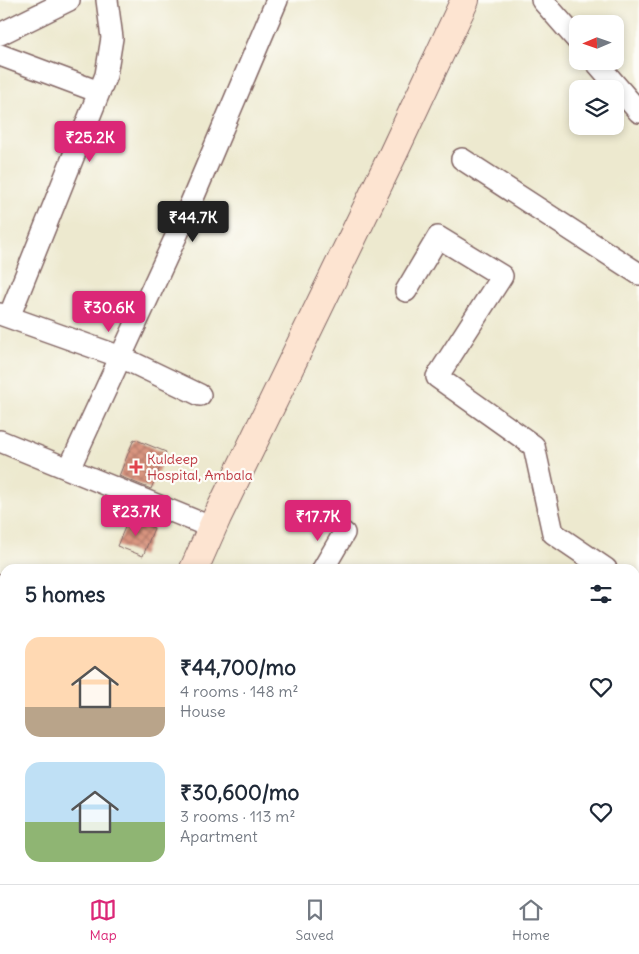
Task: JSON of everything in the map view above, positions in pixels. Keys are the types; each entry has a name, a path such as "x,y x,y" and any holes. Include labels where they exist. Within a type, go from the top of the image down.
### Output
{"street":[{"path":"0,34 69,0"},
{"path":"108,0 112,38 106,75 4,316 121,357 200,395"},
{"path":"69,469 185,217 277,0"},
{"path":"196,564 465,0"},
{"path":"542,0 569,31"},
{"path":"0,55 99,92"},
{"path":"603,70 639,112"},
{"path":"462,159 639,274"},
{"path":"406,291 438,237 502,276 437,376 534,446 553,533 599,564"},
{"path":"0,441 213,528"},
{"path":"327,564 344,533"}],"building":[{"path":"134,439 166,452 151,489 119,476"},
{"path":"129,518 154,528 143,556 117,546"}],"place":[{"name":"Kuldeep Hospital, Ambala","path":"136,467"}]}
